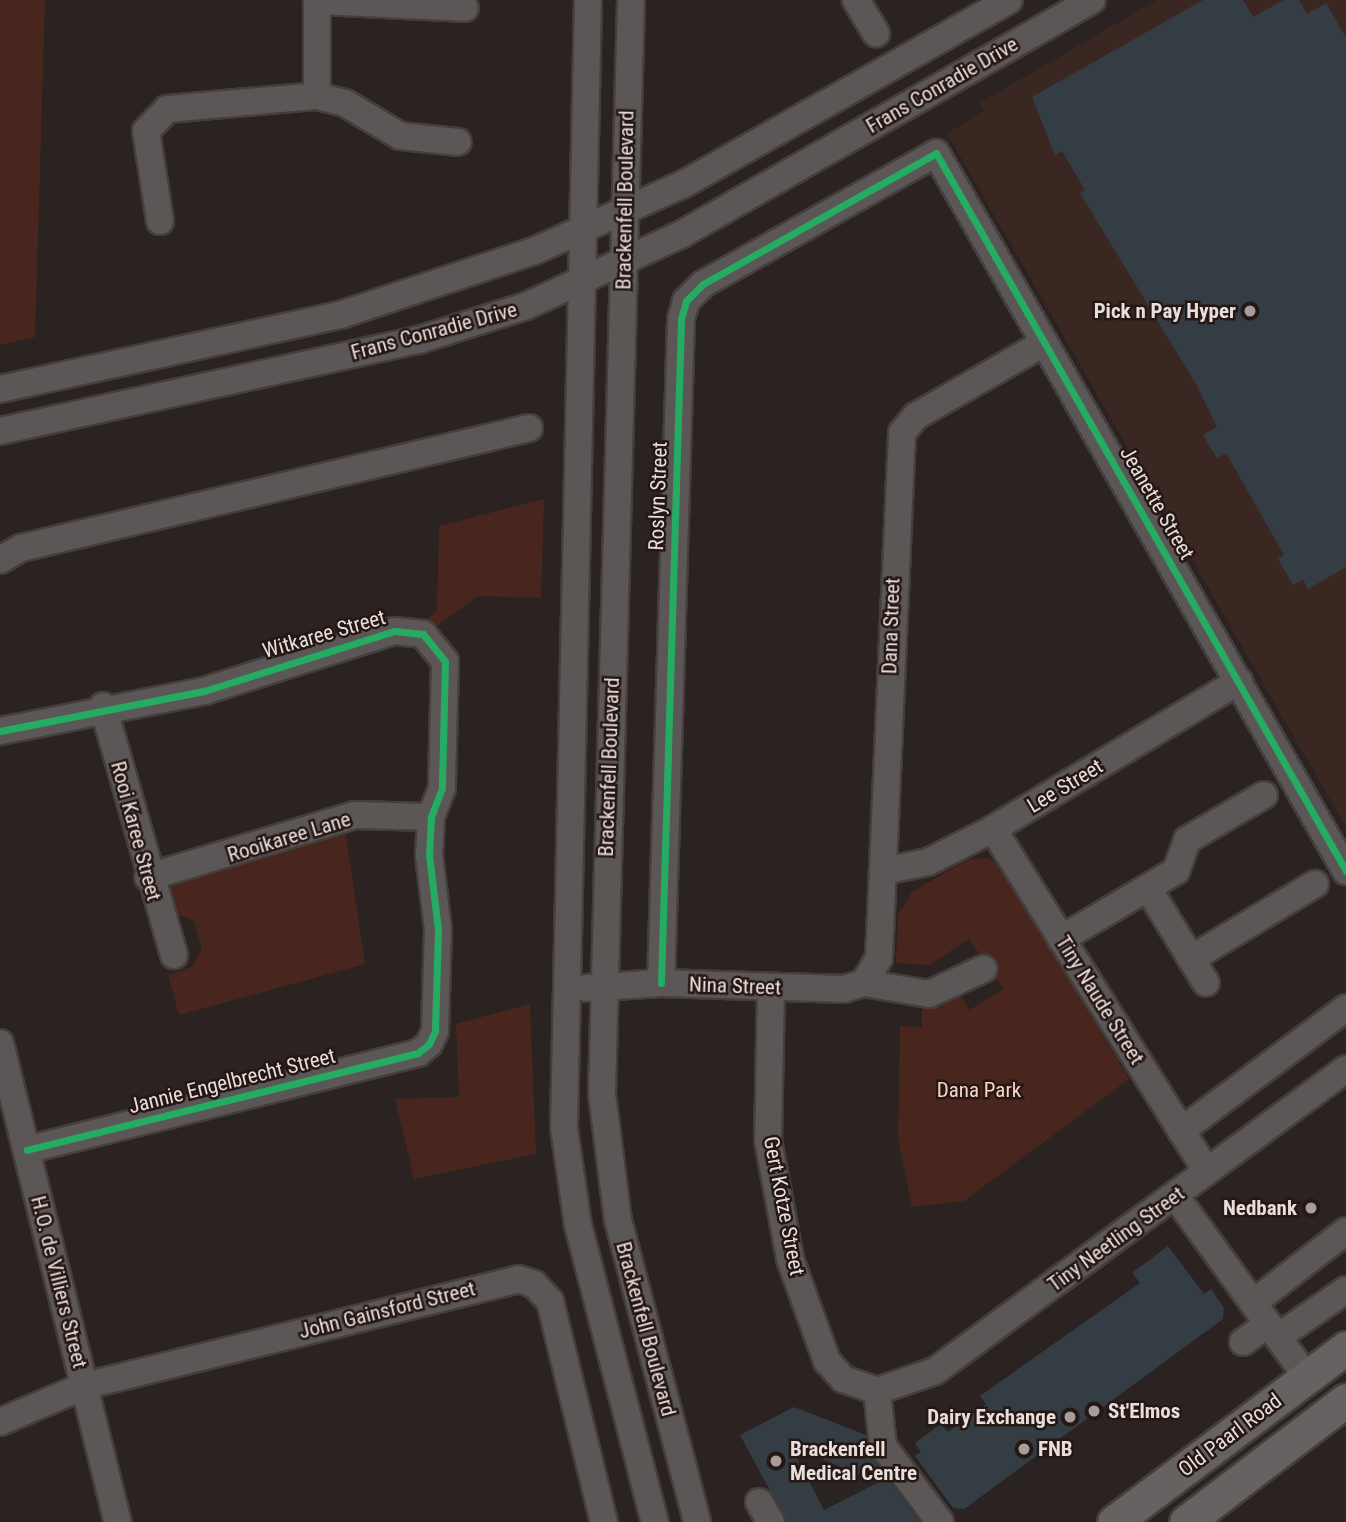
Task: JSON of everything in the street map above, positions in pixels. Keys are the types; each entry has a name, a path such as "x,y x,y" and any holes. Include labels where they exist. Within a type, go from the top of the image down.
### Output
{"main road":[{"name":"Old Paarl Road","path":"1114,1522 1346,1348"},
{"name":"Old Paarl Road","path":"1186,1522 1346,1401"}],"street":[{"path":"317,96 317,0 465,8"},
{"name":"Brackenfell Boulevard","path":"588,0 564,991 568,1171 655,1522"},
{"name":"Brackenfell Boulevard","path":"631,0 601,986 608,1171 697,1522"},
{"path":"856,0 876,33"},
{"name":"Frans Conradie Drive","path":"0,388 343,314 477,273 684,184 1009,0"},
{"name":"Frans Conradie Drive","path":"0,431 419,340 581,281 624,262 1092,0"},
{"path":"160,221 146,147 146,131 156,116 192,105 317,96 345,103 400,136 458,142"},
{"name":"Jeanette Street","path":"936,153 1346,871"},
{"name":"Roslyn Street","path":"661,983 680,333 686,301 703,284 936,153"},
{"name":"Dana Street","path":"864,983 879,958 902,433 916,416 1044,344"},
{"path":"0,560 21,548 529,428"},
{"name":"Witkaree Street","path":"0,731 103,706 204,691 394,631 423,634 438,646 445,670 442,788 431,817 438,929 435,1031"},
{"name":"Lee Street","path":"883,871 928,862 992,829 1239,681"},
{"name":"Rooi Karee Street","path":"103,706 148,877 174,954"},
{"path":"1061,939 1176,871 1187,840 1264,795"},
{"name":"Rooikaree Lane","path":"148,877 369,813 431,817"},
{"name":"Tiny Naude Street","path":"992,829 1207,1171"},
{"path":"1191,959 1315,884"},
{"path":"1148,888 1206,983"},
{"name":"Nina Street","path":"564,991 661,983 844,989 864,983 929,994 983,969"},
{"name":"Gert Kotze Street","path":"771,986 768,1140 790,1259 827,1361 843,1379 877,1391"},
{"path":"1181,1130 1346,1008"},
{"name":"Jannie Engelbrecht Street","path":"27,1150 418,1053 435,1031"},
{"name":"H.O. de Villiers Street","path":"0,1043 118,1522"},
{"name":"Tiny Neetling Street","path":"877,1391 935,1371 1346,1069"},
{"path":"1175,1197 1307,1377"},
{"path":"1243,1342 1266,1321 1346,1231"},
{"name":"John Gainsford Street","path":"0,1422 84,1386 526,1280 550,1301 604,1522"},
{"path":"1266,1321 1346,1290"},
{"path":"877,1391 883,1446 940,1522"}],"shaded area":[{"name":"Pick n Pay Hyper","path":"1157,0 1346,0 1346,827 947,133 985,111 980,103"}],"green space":[{"path":"0,0 45,0 35,337 0,345"},
{"path":"544,499 541,598 478,596 437,626 428,619 437,610 439,526"},
{"path":"345,829 365,964 179,1015 168,975 192,967 202,948 193,920 172,913 165,883"},
{"name":"Dana Park","path":"988,858 1001,867 1129,1079 964,1201 912,1207 898,1139 900,1026 922,1027 922,1002 960,994 969,1010 1004,989 969,939 929,965 896,963 898,915 912,892 967,860"},
{"path":"530,1004 536,1154 414,1179 395,1099 459,1097 456,1024"}],"building":[{"name":"Pick n Pay Hyper","path":"1203,0 1243,0 1253,17 1284,0 1299,0 1307,14 1326,3 1346,38 1346,567 1308,589 1303,579 1293,585 1278,559 1284,555 1226,453 1217,458 1203,435 1217,427 1196,384 1080,193 1085,190 1062,151 1055,155 1032,97"},
{"path":"1168,1246 1204,1294 1211,1289 1224,1308 1223,1319 964,1509 953,1508 915,1456 921,1452 915,1443 941,1424 948,1432 986,1404 980,1396 1140,1283 1132,1273"},
{"name":"Brackenfell Medical Centre","path":"794,1407 866,1435 870,1455 920,1522 787,1522 740,1435","holes":["791,1447 879,1482 824,1510"]}],"cycle path":[{"path":"661,983 681,319 686,301 703,284 936,153 1346,871"},
{"path":"0,731 204,691 394,631 423,634 445,661 442,788 431,817 429,855 438,929 435,1031 429,1044 418,1053 27,1150"}],"place":[{"name":"Pick n Pay Hyper","path":"1250,311"},
{"name":"Nedbank","path":"1311,1208"},
{"name":"St'Elmos","path":"1094,1411"},
{"name":"Dairy Exchange","path":"1070,1417"},
{"name":"FNB","path":"1024,1449"},
{"name":"Brackenfell Medical Centre","path":"776,1461"}]}
